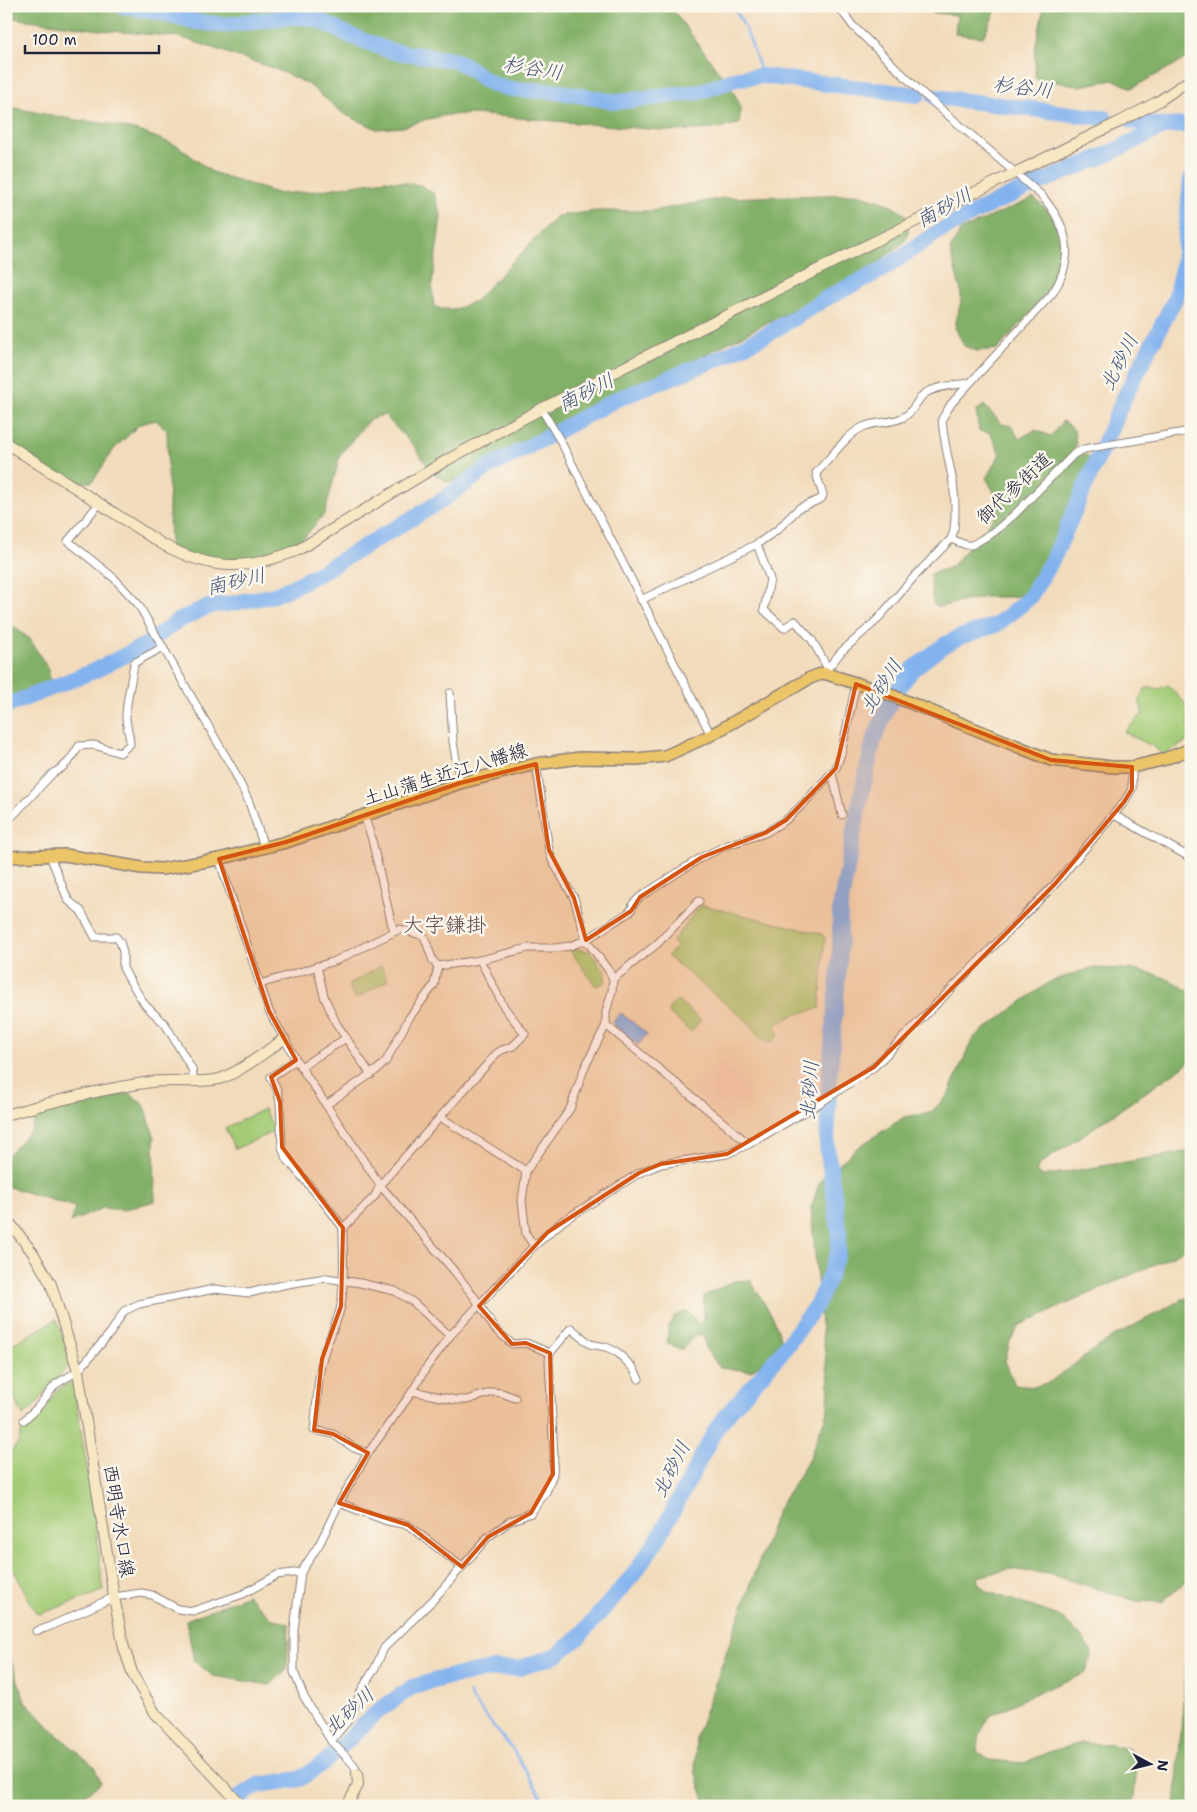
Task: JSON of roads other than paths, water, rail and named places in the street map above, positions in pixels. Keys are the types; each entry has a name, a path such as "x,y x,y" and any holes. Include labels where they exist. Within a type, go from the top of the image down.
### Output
{"main road":[{"path":"826,670 856,684 886,693 1051,760 1112,767 1132,767 1162,760 1191,749"},
{"name":"土山蒲生近江八幡線","path":"6,857 65,855 142,868 162,869 219,859 286,842 460,783 536,764 580,758 637,759 665,756 711,735 826,670"}],"street":[{"path":"757,544 770,578 764,610 784,628 795,621 812,640 826,670 841,652 876,621 914,577 951,539 954,533 955,518 954,483 942,419 951,404 1052,294 1062,280 1067,258 1066,238 1052,208 1041,195 920,91 853,26 838,6"},
{"path":"6,443 162,544 182,554 232,566 254,564 298,550 447,460 542,408 1159,101 1191,79"},
{"path":"641,600 757,544 776,530 799,508 821,499 823,495 816,473 854,432 872,424 892,422 903,418 912,411 924,395 934,390 970,383"},
{"path":"542,408 711,735"},
{"name":"御代参街道","path":"951,539 966,545 976,544 988,536 1014,514 1074,454 1094,446 1191,431"},
{"path":"99,504 68,541 114,578 138,604 153,627 233,769 249,802 264,847"},
{"path":"6,822 53,773 62,769 69,762 79,746 94,746 120,753 127,749 130,744 126,720 128,693 134,663 163,646"},
{"path":"438,966 480,960 518,950 570,946 586,940 631,911 633,904 640,897 702,858 728,845 765,833 786,820 836,768 841,754 856,684"},
{"path":"450,693 453,742 460,783"},
{"path":"1191,720 1189,724 1191,730"},
{"path":"534,1246 526,1234 522,1201 526,1171 570,1109 584,1069 606,1025 606,1012 612,991 612,979 609,971 586,940 574,898 552,860 536,764"},
{"path":"347,1806 358,1784 354,1765 332,1742 304,1697 294,1672 294,1630 301,1572 320,1543 339,1503 368,1454 450,1336 534,1246 563,1221 639,1173 661,1164 727,1154 749,1144 842,1089 874,1067 1055,884 1114,815 1132,789 1132,767"},
{"path":"832,773 842,814"},
{"path":"1114,815 1191,858"},
{"path":"364,816 371,836 395,931"},
{"path":"50,856 68,900 81,911 95,936 116,937 120,942 123,968 145,1005 165,1024 192,1069 194,1081"},
{"path":"219,859 269,1011 296,1060 326,1105 380,1185 455,1272 495,1329 512,1344 526,1344 550,1353"},
{"path":"612,979 657,944 699,901"},
{"path":"260,984 335,961 400,929 424,936 434,962 438,966"},
{"path":"343,1228 375,1196 380,1185 497,1053 513,1046 526,1034 504,1007 480,960"},
{"path":"318,966 324,996 336,1023 370,1075"},
{"path":"326,1105 370,1075 386,1061 409,1018 434,985 438,966"},
{"path":"606,1025 749,1144"},
{"path":"301,1067 346,1038"},
{"path":"6,1115 105,1089 153,1082 220,1079 231,1074 284,1039"},
{"path":"296,1060 271,1077 277,1089 280,1102 282,1147 286,1158 343,1228 344,1280 341,1306 322,1359 318,1381 314,1430 333,1434 354,1448 368,1454"},
{"path":"440,1117 526,1171"},
{"name":"西明寺水口線","path":"6,1218 33,1253 51,1284 78,1371 114,1596 124,1648 133,1675 155,1713 242,1806"},
{"path":"24,1420 37,1408 56,1384 78,1371 111,1332 124,1311 139,1304 214,1289 249,1293 287,1284 326,1278 344,1280 395,1291 413,1302 450,1336"},
{"path":"332,1742 350,1718 362,1688 375,1668 384,1648 420,1614 488,1537 510,1521 531,1513 546,1492 553,1474 554,1456 550,1353 571,1328 590,1344 606,1347 617,1352 633,1368 639,1379"},
{"path":"412,1391 455,1400 467,1400 493,1392 515,1398"},
{"path":"339,1503 387,1521 408,1524 462,1567"},
{"path":"36,1631 114,1596 147,1594 178,1609 193,1611 243,1594 278,1575 301,1572"}],"water":[{"path":"621,1013 647,1034 638,1045 612,1023"}],"waterway":[{"name":"杉谷川","path":"122,6 163,13 197,22 224,25 287,17 306,17 319,20 351,36 391,51 453,60 465,65 495,85 512,89 561,92 616,102 699,92 739,78 763,76 918,95"},
{"path":"732,6 746,31 763,76"},
{"name":"杉谷川","path":"935,97 1105,118"},
{"name":"杉谷川","path":"1132,121 1165,126"},
{"name":"南砂川","path":"6,706 96,670 147,644 176,622 200,610 214,605 275,595 292,587 316,575 438,503 489,467 615,400 720,358 768,334 825,299 882,270 938,232 976,212 1024,189 1104,156 1165,126 1191,125"},
{"name":"北砂川","path":"232,1806 235,1800 258,1785 300,1779 325,1762 378,1711 412,1687 448,1677 494,1669 520,1668 557,1655 579,1637 634,1574 658,1539 716,1429 782,1352 817,1304 838,1253 839,1231 827,1146 829,1083 840,952 840,908 858,810 874,739 887,709 900,686 913,669 944,645 960,637 996,625 1013,612 1030,597 1055,555 1124,398 1175,299 1183,264 1191,179"},
{"name":"北砂川","path":"468,1673 469,1679"},
{"path":"470,1693 471,1698 513,1750 547,1806"}],"district":[{"name":"大字鎌掛","path":"445,925"}]}
